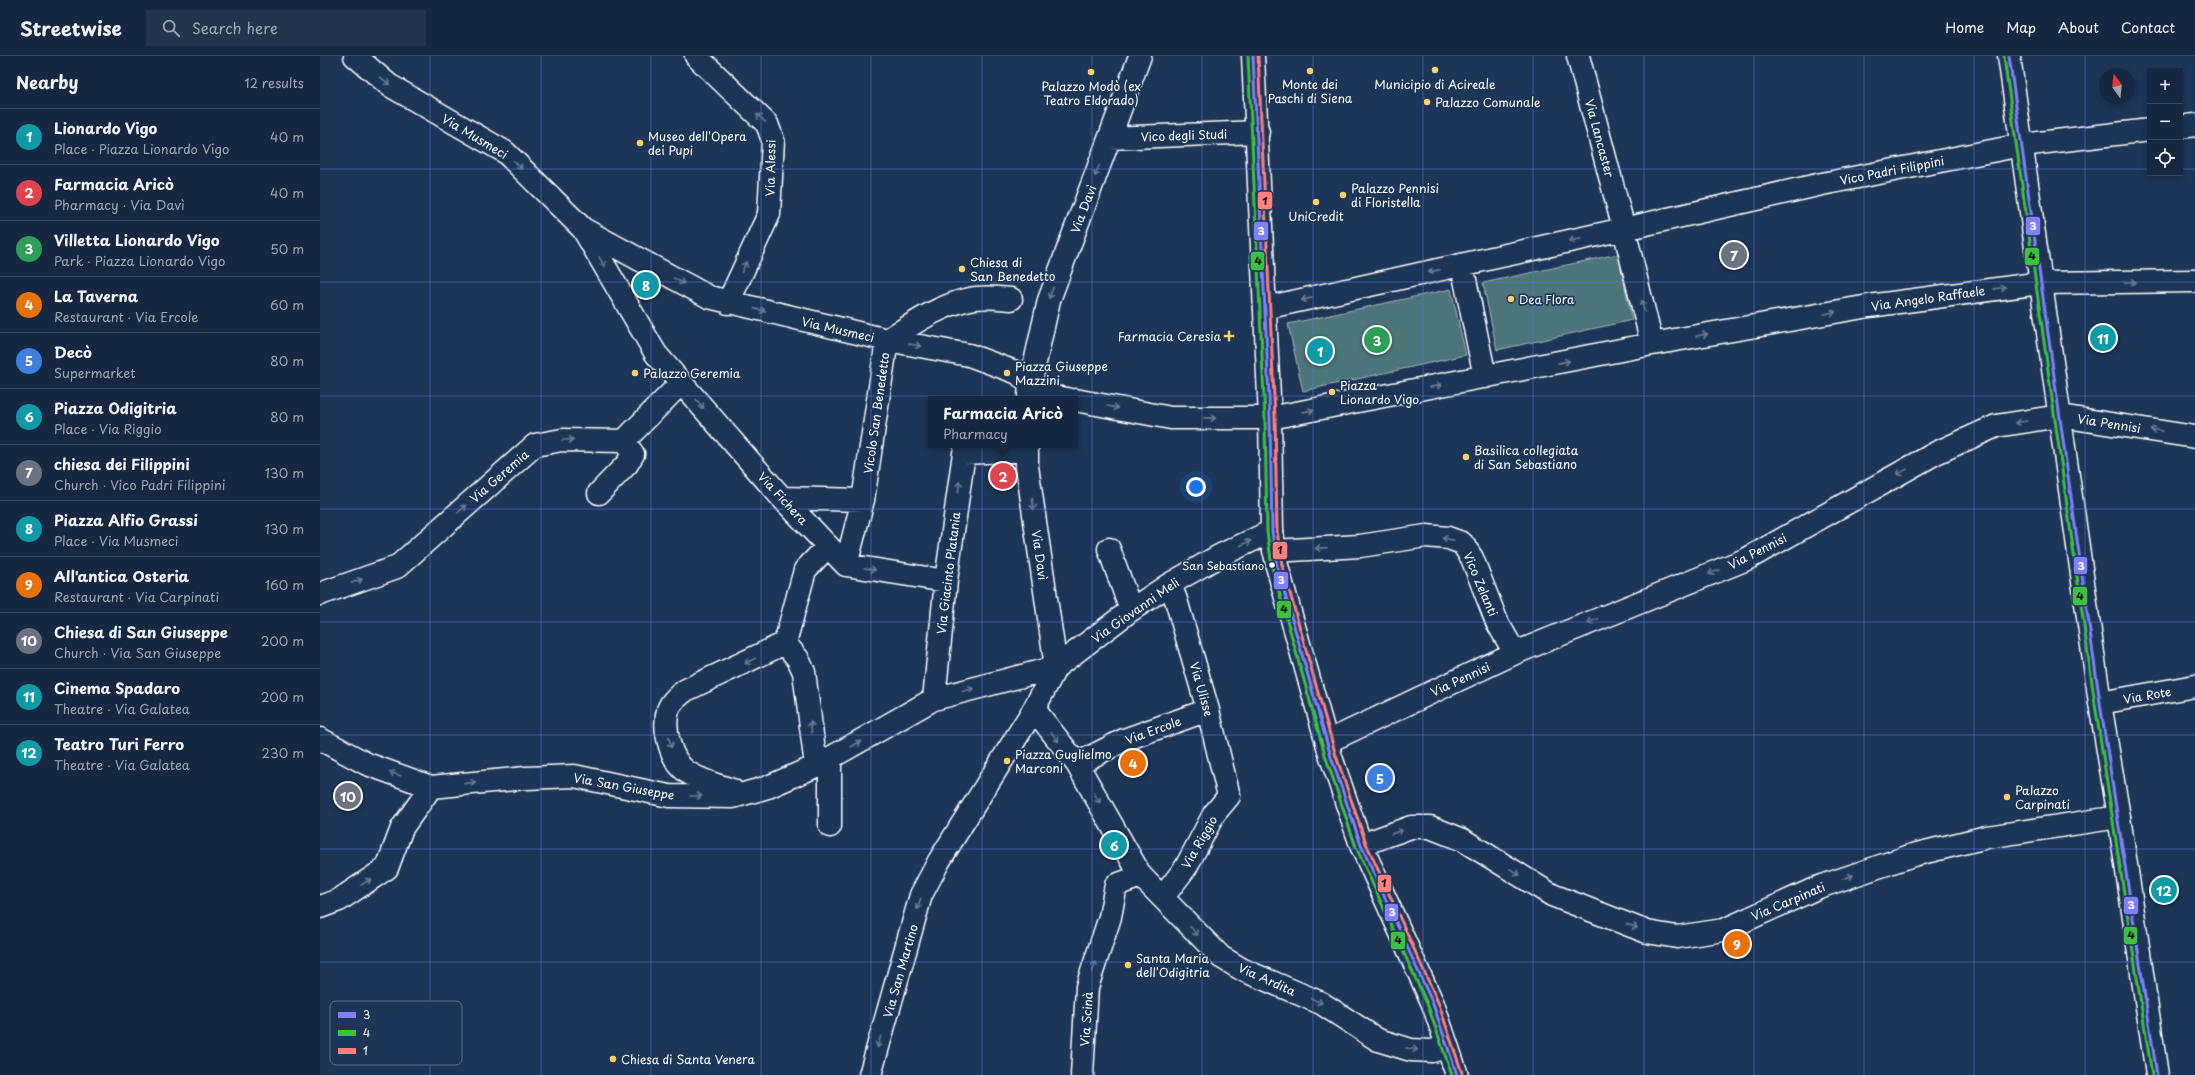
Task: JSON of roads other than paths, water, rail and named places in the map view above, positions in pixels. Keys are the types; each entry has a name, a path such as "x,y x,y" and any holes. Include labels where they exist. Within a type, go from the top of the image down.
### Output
{"street":[{"name":"Via Musmeci","path":"356,56 389,85 505,152 583,229 719,300 886,340 969,355 1018,373 1034,386"},
{"name":"Via Alessi","path":"696,56 768,124 773,140 768,214 719,300"},
{"name":"Via Davì","path":"1034,386 1049,300 1140,56"},
{"path":"1253,56 1258,132 1275,549 1327,742 1361,845 1433,1004 1457,1075"},
{"name":"Via Lancaster","path":"1578,56 1628,225 1658,343"},
{"path":"2009,56 2100,703 2119,817 2157,1075"},
{"path":"2183,127 2195,125"},
{"name":"Vico Padri Filippini","path":"1265,300 1462,265 1628,225 1822,184 2022,145 2147,130"},
{"name":"Vico degli Studi","path":"1110,138 1258,132"},
{"name":"Via Fichera","path":"583,229 656,354 782,498 846,565"},
{"path":"1462,265 1485,377"},
{"name":"Via Angelo Raffaele","path":"1078,401 1171,418 1270,418 1658,343 1869,306 2041,282 2195,281"},
{"name":"Vicolo San Benedetto","path":"846,565 863,500 886,340 921,318 971,299 1011,299"},
{"path":"599,493 627,464 633,454 624,441 681,383"},
{"path":"1034,386 1059,396"},
{"name":"Via Pennisi","path":"1327,742 1515,653 1747,559 1936,453 1996,426 2060,416 2195,437"},
{"name":"Via Geremia","path":"320,594 397,567 535,445 562,440 624,441"},
{"name":"Via Giacinto Platania","path":"929,697 964,453 1027,454"},
{"name":"Via Davì","path":"1027,454 1053,645 1064,661"},
{"path":"782,498 863,500"},
{"name":"Vico Zelanti","path":"1275,549 1360,546 1426,536 1448,538 1462,543 1472,558 1497,622 1515,653"},
{"path":"744,793 706,782 686,771 675,758 669,742 667,725 668,709 677,697 686,690 785,643 805,570 828,546"},
{"path":"1108,549 1131,610"},
{"name":"Via Giovanni Meli","path":"1064,661 1131,610 1170,584 1219,556 1275,549"},
{"path":"846,565 946,581"},
{"name":"Via Ulisse","path":"1170,584 1208,710 1229,796"},
{"path":"785,643 798,659 804,672 823,762 830,826"},
{"name":"Via San Giuseppe","path":"320,738 367,764 431,787 526,778 574,776 668,796 732,797 768,787 823,762 929,697 1064,661"},
{"name":"Via San Martino","path":"870,1075 922,895 935,868 1064,661"},
{"name":"Via Rote","path":"2100,703 2195,686"},
{"name":"Via Ardita","path":"1034,709 1077,764 1141,876 1167,895 1220,957 1243,970 1321,1003 1378,1040 1411,1050 1432,1051 1447,1047"},
{"name":"Via Ercole","path":"1077,764 1124,740 1208,710"},
{"path":"320,915 330,903 387,868 402,828 431,787"},
{"name":"Via Riggio","path":"1167,895 1186,867 1214,814 1229,796"},
{"name":"Via Carpinati","path":"1361,845 1411,827 1430,827 1463,840 1552,895 1647,932 1677,937 1724,930 1819,887 1913,855 1987,837 2119,817"},
{"name":"Via Scinà","path":"1082,1075 1088,987 1110,917 1116,885 1141,876"}],"place":[{"name":"Municipio di Acireale","path":"1435,70"},
{"name":"Monte dei Paschi di Siena","path":"1310,71"},
{"name":"Palazzo Modò (ex Teatro Eldorado)","path":"1091,72"},
{"name":"Palazzo Comunale","path":"1427,102"},
{"name":"Museo dell'Opera dei Pupi","path":"640,143"},
{"name":"Palazzo Pennisi di Floristella","path":"1343,195"},
{"name":"UniCredit","path":"1316,202"},
{"name":"chiesa dei Filippini","path":"1734,255"},
{"name":"Chiesa di San Benedetto","path":"962,269"},
{"name":"Piazza Alfio Grassi","path":"646,285"},
{"name":"Dea Flora","path":"1511,299"},
{"name":"Farmacia Ceresia","path":"1229,336"},
{"name":"Cinema Spadaro","path":"2103,338"},
{"name":"Villetta Lionardo Vigo","path":"1377,340"},
{"name":"Lionardo Vigo","path":"1320,351"},
{"name":"Palazzo Geremia","path":"635,373"},
{"name":"Piazza Giuseppe Mazzini","path":"1007,373"},
{"name":"Piazza Lionardo Vigo","path":"1332,392"},
{"name":"Basilica collegiata di San Sebastiano","path":"1466,457"},
{"name":"Farmacia Aricò","path":"1003,476"},
{"name":"San Sebastiano","path":"1272,565"},
{"name":"Piazza Guglielmo Marconi","path":"1007,761"},
{"name":"La Taverna","path":"1133,763"},
{"name":"Decò","path":"1380,778"},
{"name":"Chiesa di San Giuseppe","path":"348,796"},
{"name":"Palazzo Carpinati","path":"2007,797"},
{"name":"Piazza Odigitria","path":"1114,845"},
{"name":"Teatro Turi Ferro","path":"2164,890"},
{"name":"All'antica Osteria","path":"1737,944"},
{"name":"Santa Maria dell'Odigitria","path":"1128,965"},
{"name":"Chiesa di Santa Venera","path":"613,1059"}]}
